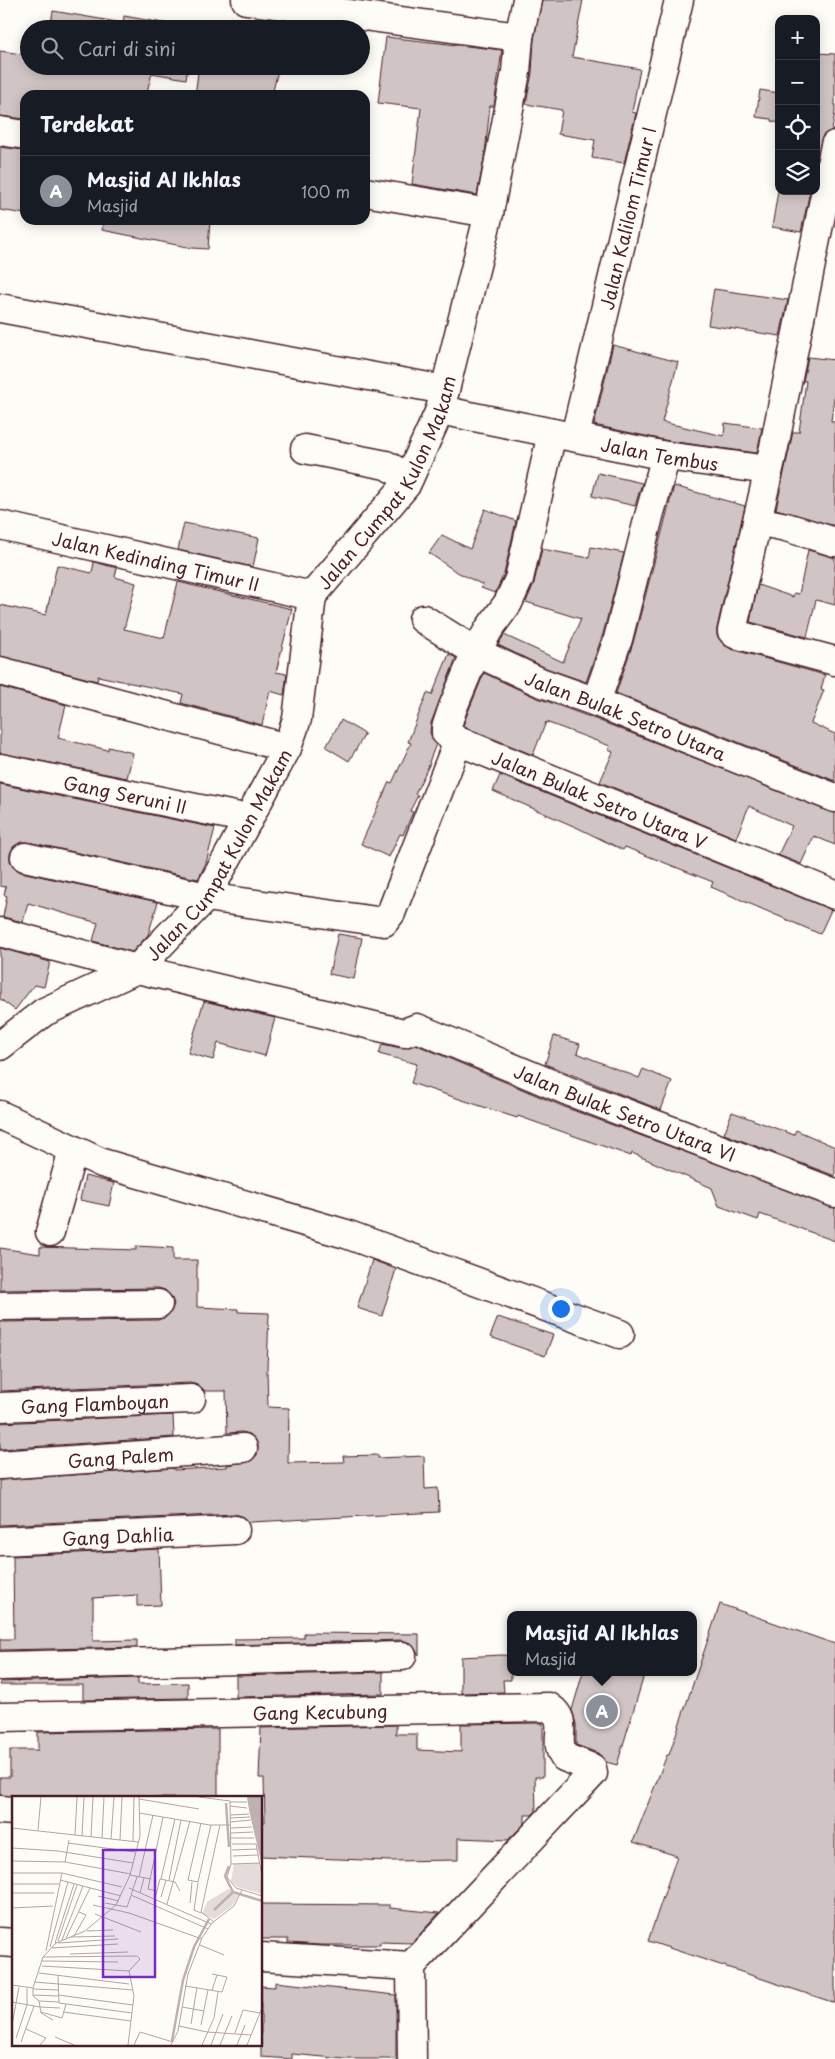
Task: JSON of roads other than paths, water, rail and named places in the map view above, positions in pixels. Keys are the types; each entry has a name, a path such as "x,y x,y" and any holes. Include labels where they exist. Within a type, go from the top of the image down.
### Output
{"street":[{"path":"246,0 520,38"},
{"name":"Jalan Cumpat Kulon Makam","path":"0,1046 44,1012 136,969 206,897 287,748 297,719 312,596 406,485 442,400 490,213 527,0"},
{"name":"Jalan Kalilom Timur I","path":"476,652 508,604 519,579 563,435 678,0"},
{"path":"0,130 20,134"},
{"path":"835,145 768,470 740,590 733,633 835,661"},
{"path":"370,193 490,213"},
{"name":"Jalan Tembus","path":"0,308 442,400 563,435 666,456 768,470"},
{"path":"305,449 386,465 409,478"},
{"path":"596,702 618,639 666,456"},
{"path":"757,520 835,542"},
{"name":"Jalan Kedinding Timur II","path":"0,525 312,596"},
{"name":"Jalan Bulak Setro Utara","path":"423,619 476,652 540,682 596,702 835,798"},
{"path":"25,857 206,897 384,922 391,913 458,741 446,733 446,728 476,652"},
{"path":"0,671 287,748"},
{"name":"Jalan Bulak Setro Utara V","path":"458,741 835,894"},
{"name":"Gang Seruni II","path":"0,768 249,819"},
{"name":"Jalan Bulak Setro Utara VI","path":"0,932 136,969 411,1030 835,1193"},
{"path":"0,1115 102,1163 346,1234 620,1334"},
{"path":"50,1232 72,1150"},
{"path":"0,1306 158,1304"},
{"name":"Gang Flamboyan","path":"0,1407 191,1399"},
{"name":"Gang Palem","path":"0,1465 243,1448"},
{"name":"Gang Dahlia","path":"0,1541 235,1530"},
{"path":"0,1666 402,1656"},
{"name":"Gang Kecubung","path":"0,1717 549,1707 557,1712 561,1722 560,1748 562,1754 564,1757 592,1768 593,1773 411,1966"},
{"path":"262,1957 411,1966 412,2059"}],"place":[{"name":"Masjid Al Ikhlas","path":"602,1711"}]}
